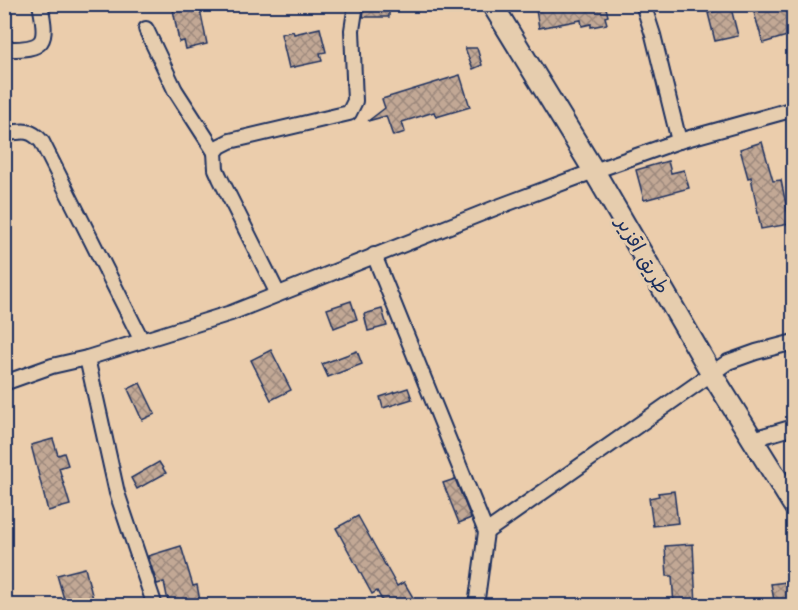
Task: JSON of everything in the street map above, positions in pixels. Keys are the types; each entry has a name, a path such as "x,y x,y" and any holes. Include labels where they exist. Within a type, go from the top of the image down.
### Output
{"street":[{"path":"4,49 25,49 40,43 45,35 45,26 40,4"},
{"path":"215,152 220,146 230,141 349,113 355,101 352,30 356,4"},
{"name":"طريق اقزير","path":"492,4 594,171 712,374 794,506"},
{"path":"643,4 679,141"},
{"path":"146,29 175,90 215,152 216,169 278,294"},
{"path":"4,383 52,366 87,358 231,313 374,255 594,171 679,141 794,109"},
{"path":"4,134 27,131 35,134 42,142 142,341"},
{"path":"374,255 486,532 476,606"},
{"path":"486,532 728,362 794,342"},
{"path":"87,358 117,493 155,606"},
{"path":"753,439 794,427"}],"building":[{"path":"172,4 199,4 207,44 186,49 184,41 179,42"},
{"path":"365,4 389,4 389,17 363,17"},
{"path":"535,4 605,4 607,24 582,26 581,20 539,28"},
{"path":"769,4 794,4 794,34 763,43 753,9"},
{"path":"731,8 738,36 715,41 708,13"},
{"path":"320,28 326,52 320,53 322,61 289,68 281,34 293,31 294,34"},
{"path":"465,48 477,48 482,65 473,69"},
{"path":"460,75 470,107 436,117 434,112 402,122 405,132 393,136 386,116 368,121 385,108 382,99"},
{"path":"762,142 773,181 781,180 790,224 761,229 751,177 748,178 740,149"},
{"path":"668,161 671,173 684,170 689,188 644,200 636,170"},
{"path":"351,301 357,319 334,328 327,309"},
{"path":"382,309 387,326 368,331 364,314"},
{"path":"271,350 291,390 271,400 251,360"},
{"path":"357,351 362,364 328,377 322,364"},
{"path":"140,383 155,414 142,420 128,389"},
{"path":"408,388 412,399 383,408 380,397"},
{"path":"53,439 58,455 64,453 68,465 59,468 70,505 48,511 31,445"},
{"path":"159,462 166,473 137,489 131,478"},
{"path":"455,479 471,518 459,523 443,483"},
{"path":"674,491 678,523 653,526 649,498 659,496 658,493"},
{"path":"358,516 397,586 404,582 418,606 385,606 377,591 372,594 336,528"},
{"path":"693,544 696,606 674,606 672,576 667,576 665,546"},
{"path":"181,546 193,586 197,585 201,606 169,606 164,582 157,584 148,556"},
{"path":"85,568 95,606 66,606 57,575"},
{"path":"794,581 794,606 775,606 771,584"}]}
